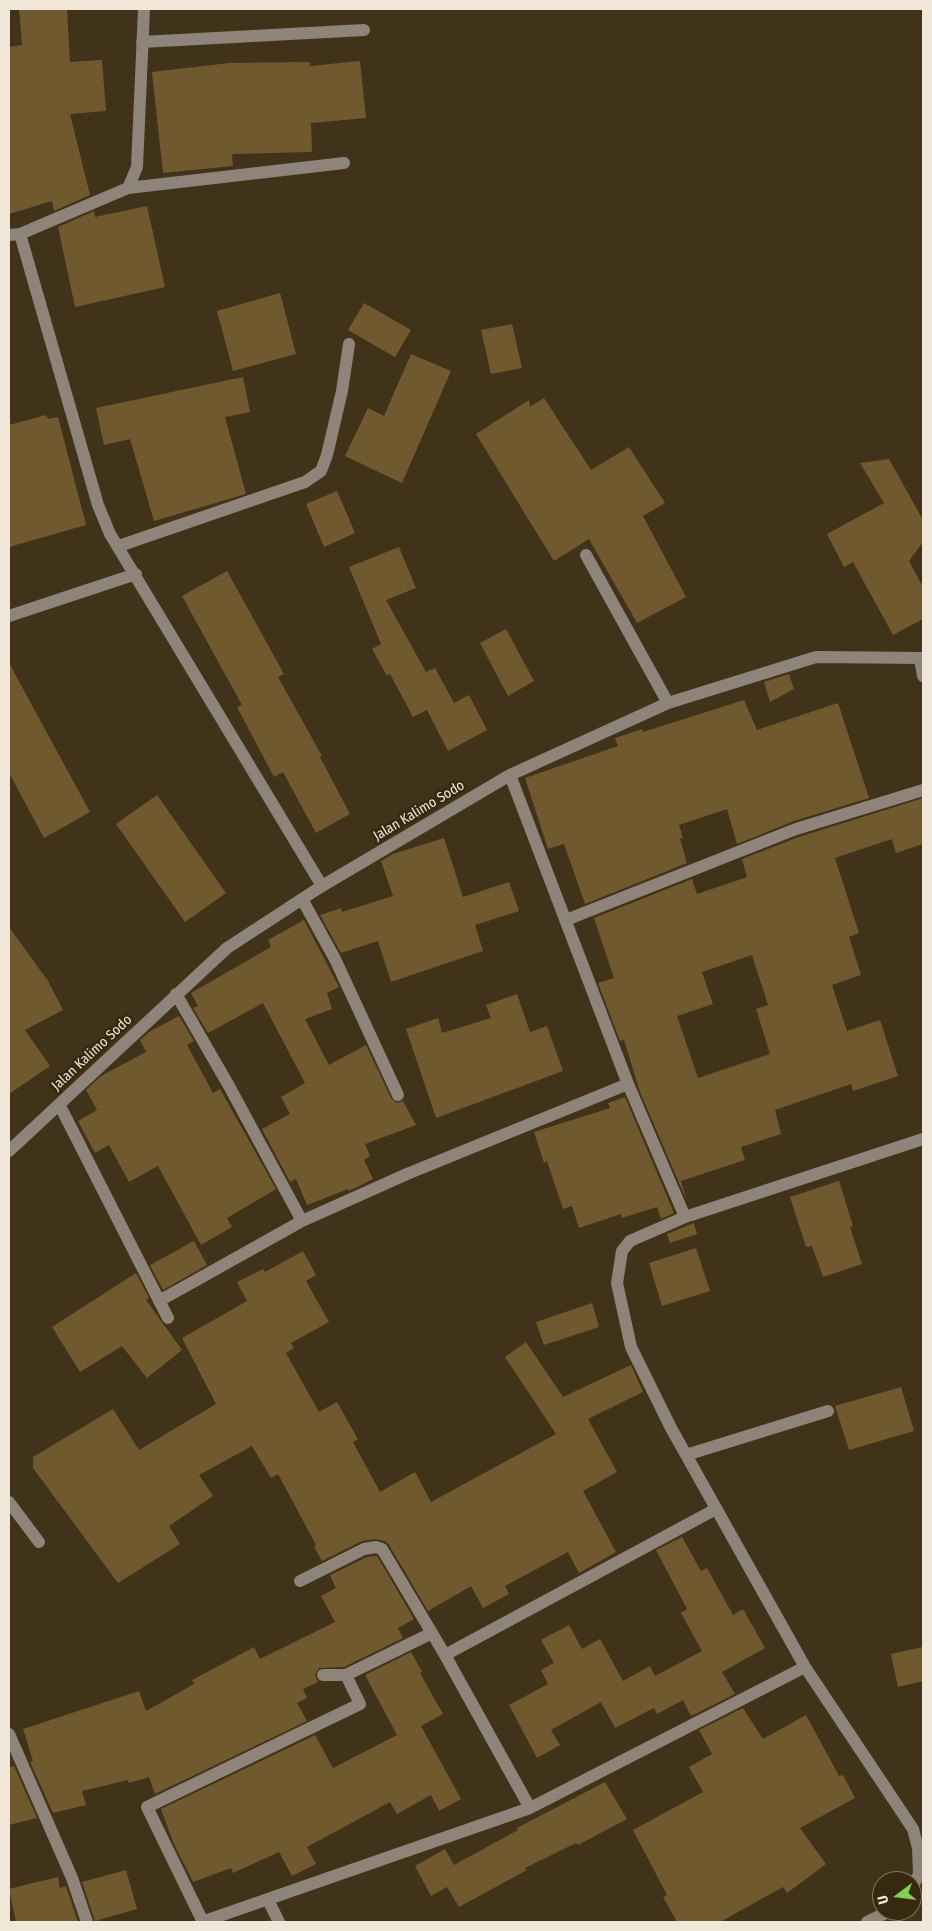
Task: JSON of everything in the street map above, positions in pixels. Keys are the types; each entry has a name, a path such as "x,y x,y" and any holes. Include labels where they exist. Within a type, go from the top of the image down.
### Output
{"street":[{"path":"128,188 137,167 144,9"},
{"path":"142,42 364,30"},
{"path":"322,886 136,574 110,534 98,504 14,235 128,188 344,163"},
{"path":"119,546 305,482 321,471 327,455 342,391 349,344"},
{"path":"586,555 668,703"},
{"path":"9,616 136,574"},
{"name":"Jalan Kalimo Sodo","path":"9,1151 227,948 322,886 510,774 668,703 816,657 922,658"},
{"path":"922,658 923,676"},
{"path":"510,774 628,1084 685,1217"},
{"path":"566,920 796,828 923,790"},
{"path":"302,900 335,959 398,1095"},
{"path":"176,994 229,1086 302,1221"},
{"path":"159,1301 302,1221 407,1174 628,1084"},
{"path":"59,1104 168,1318"},
{"path":"919,1871 918,1848 913,1829 805,1667 686,1455 631,1347 617,1283 622,1251 630,1241 685,1217 923,1139"},
{"path":"686,1455 828,1411"},
{"path":"9,1502 39,1542"},
{"path":"445,1654 716,1509"},
{"path":"300,1581 364,1549 376,1547 382,1549 445,1654 530,1808"},
{"path":"322,1675 346,1675 432,1633"},
{"path":"346,1675 360,1704 147,1807 202,1922 530,1808 805,1667"},
{"path":"9,1734 72,1878 87,1922"},
{"path":"268,1900 278,1922"}],"building":[{"path":"19,9 67,9 70,62 102,60 106,111 70,114 90,195 54,211 52,201 9,214 9,47 22,45"},
{"path":"360,61 366,118 311,123 312,152 232,154 233,166 163,173 152,72 229,63 310,62 310,66"},
{"path":"147,206 165,287 75,307 58,227 94,211 95,217"},
{"path":"280,293 296,354 233,371 217,311"},
{"path":"364,303 411,330 395,357 348,330"},
{"path":"512,324 522,368 491,374 481,330"},
{"path":"411,354 451,371 402,483 345,456 368,408 384,416"},
{"path":"243,377 250,412 225,417 246,494 154,521 130,439 104,445 96,408"},
{"path":"544,398 591,470 629,447 665,503 643,516 686,597 637,623 589,539 554,561 476,434 529,400 530,407"},
{"path":"46,415 48,419 58,417 86,525 9,547 9,425"},
{"path":"889,459 923,520 923,542 909,561 923,587 923,619 893,635 853,562 844,567 827,534 884,503 860,463"},
{"path":"337,491 355,533 324,547 306,504"},
{"path":"399,547 416,588 386,600 426,672 435,668 454,703 469,695 487,730 448,751 427,710 413,717 390,674 387,676 372,649 381,644 349,567"},
{"path":"227,571 284,674 278,677 322,756 320,757 350,814 316,833 283,772 274,777 237,707 242,705 182,596"},
{"path":"506,629 534,681 508,696 480,643"},
{"path":"9,663 90,812 44,838 9,773"},
{"path":"789,674 794,689 770,702 764,682"},
{"path":"744,700 757,730 838,703 869,798 794,821 737,844 727,809 679,825 683,838 680,839 687,863 585,904 564,844 548,849 525,778 618,746 615,738 642,729 643,732"},
{"path":"157,795 226,893 185,922 116,824"},
{"path":"923,798 923,844 896,853 892,839 835,858 859,933 849,937 861,975 832,985 847,1031 880,1020 898,1076 853,1091 851,1084 775,1110 781,1134 741,1147 745,1160 681,1181 686,1199 640,1092 624,1040 620,1041 598,983 614,978 594,918 692,879 697,894 747,877 742,859 799,837","holes":["752,955 768,1005 756,1009 770,1054 698,1078 677,1016 713,1004 702,972"]},
{"path":"444,838 463,897 509,882 519,911 475,925 483,951 391,982 378,941 341,953 320,915 341,908 342,912 393,896 381,861 393,854"},
{"path":"304,920 339,987 327,993 332,1009 305,1019 329,1065 366,1045 391,1098 397,1103 403,1101 416,1125 365,1144 370,1156 364,1160 373,1179 349,1191 348,1189 307,1205 296,1179 290,1182 262,1129 290,1114 281,1097 305,1083 263,1003 208,1033 193,1008 198,1006 191,993 271,947 268,940"},
{"path":"9,927 48,981 63,1010 25,1030 50,1066 9,1094"},
{"path":"517,994 530,1032 547,1026 563,1071 436,1118 406,1029 438,1018 442,1033 491,1018 486,1005"},
{"path":"179,1016 194,1041 187,1045 213,1093 220,1089 276,1189 227,1218 232,1227 201,1245 158,1166 129,1182 109,1145 95,1153 78,1121 97,1110 86,1090 101,1076 146,1052 140,1040 149,1032"},
{"path":"625,1097 674,1213 661,1219 657,1207 622,1218 621,1214 579,1228 572,1206 563,1209 547,1161 544,1163 534,1132 610,1108 608,1103"},
{"path":"839,1181 853,1226 850,1227 862,1264 823,1277 812,1246 806,1247 790,1197"},
{"path":"694,1223 697,1234 670,1243 667,1234"},
{"path":"194,1241 207,1265 163,1290 150,1265"},
{"path":"696,1248 710,1291 662,1306 649,1263"},
{"path":"303,1251 316,1275 306,1281 329,1322 291,1343 294,1348 286,1353 319,1412 337,1402 358,1439 353,1442 380,1492 415,1472 431,1502 556,1434 505,1357 526,1342 563,1397 631,1365 643,1392 588,1419 617,1472 583,1491 616,1552 579,1573 568,1552 505,1586 509,1594 483,1608 471,1586 428,1611 385,1541 375,1539 362,1541 322,1561 314,1547 316,1545 278,1474 271,1478 252,1446 199,1475 213,1496 169,1526 180,1544 118,1583 33,1468 33,1457 113,1409 139,1450 216,1404 182,1338 247,1301 237,1282 263,1269 265,1272"},
{"path":"136,1273 149,1298 146,1300 182,1350 147,1378 122,1346 80,1372 52,1327"},
{"path":"592,1303 599,1327 544,1345 536,1322"},
{"path":"901,1387 914,1431 849,1450 835,1406"},
{"path":"682,1537 701,1571 707,1568 733,1615 743,1609 765,1648 722,1672 735,1694 691,1716 683,1700 657,1714 654,1708 615,1728 601,1702 551,1730 560,1745 537,1758 509,1705 548,1684 541,1670 554,1663 541,1640 569,1625 582,1649 600,1639 623,1681 650,1666 655,1676 702,1651 681,1613 687,1609 656,1550"},
{"path":"377,1556 414,1619 398,1628 403,1638 344,1667 319,1668 315,1675 318,1682 303,1689 307,1698 297,1703 307,1721 155,1794 149,1777 129,1783 128,1780 82,1791 86,1805 53,1813 30,1762 33,1761 23,1729 139,1691 146,1711 194,1684 192,1680 254,1647 260,1659 335,1622 321,1596 336,1588 330,1575 367,1557"},
{"path":"923,1647 923,1681 898,1687 891,1654"},
{"path":"411,1652 422,1672 420,1673 443,1714 421,1726 461,1799 439,1811 431,1795 397,1814 390,1802 307,1847 316,1864 292,1876 279,1852 233,1873 231,1868 193,1882 173,1842 161,1809 315,1735 333,1768 397,1735 365,1675"},
{"path":"743,1708 763,1739 806,1715 839,1776 843,1775 855,1798 800,1828 826,1864 787,1893 783,1887 720,1922 677,1922 663,1897 667,1895 633,1830 703,1792 689,1767 712,1754 699,1730"},
{"path":"14,1766 37,1818 9,1825 9,1767"},
{"path":"605,1782 627,1819 578,1845 576,1843 525,1868 527,1870 459,1907 447,1887 431,1896 415,1866 445,1849 454,1865 518,1830 517,1828"},
{"path":"126,1870 137,1909 95,1921 82,1882"},
{"path":"58,1877 60,1888 66,1886 78,1922 16,1922 9,1889"}]}
